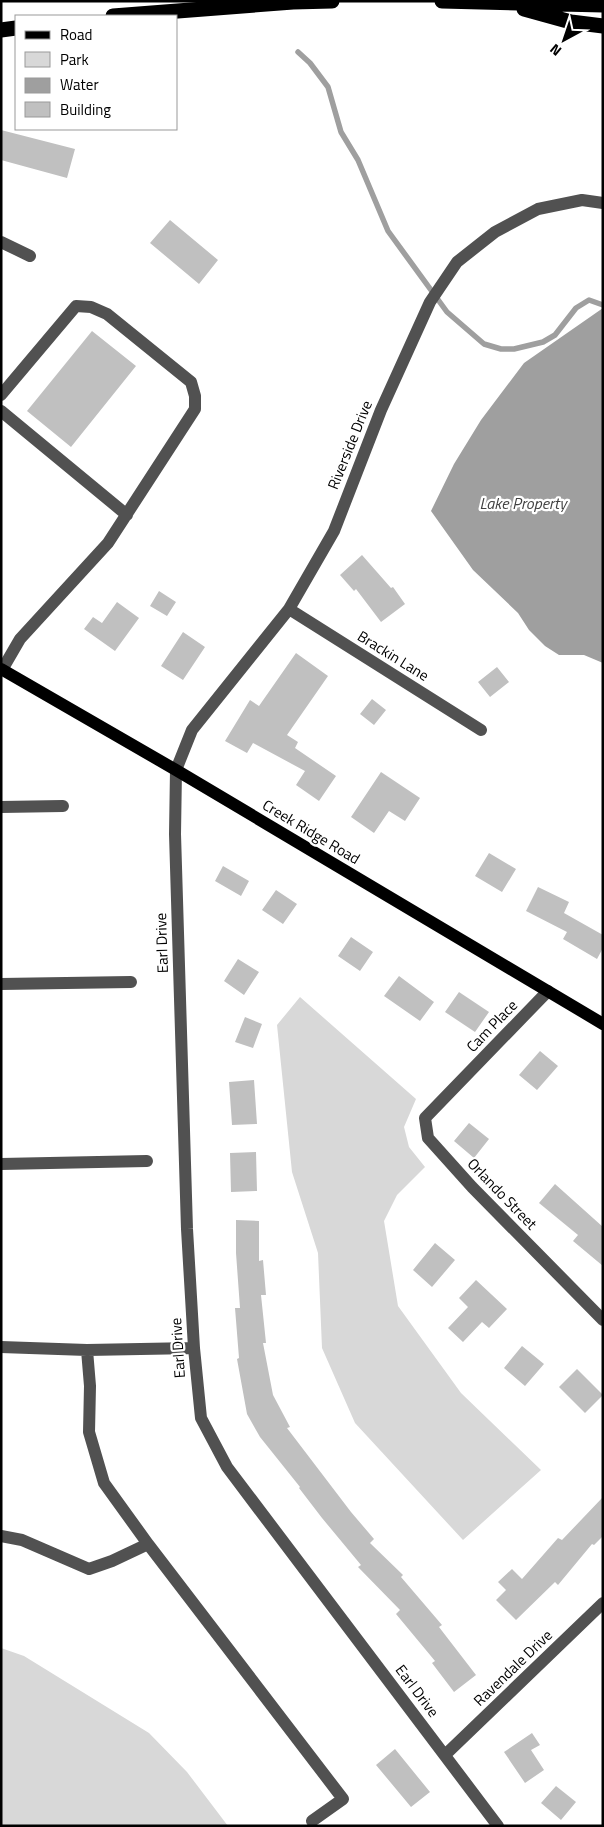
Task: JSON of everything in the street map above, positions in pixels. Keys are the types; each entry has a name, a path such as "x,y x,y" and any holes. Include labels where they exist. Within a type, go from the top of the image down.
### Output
{"highway":[{"path":"126,15 294,2 332,1"},
{"path":"442,1 603,5"},
{"path":"499,2 571,22 603,26"},
{"path":"1,30 15,28"}],"main road":[{"name":"Creek Ridge Road","path":"2,670 176,770 603,1024"}],"street":[{"name":"Riverside Drive","path":"176,770 192,730 289,610 334,531 381,410 430,302 457,262 494,232 538,209 582,200 603,203"},
{"path":"1,242 30,256"},
{"path":"1,395 76,306 91,307 107,314 191,382 196,396 195,409 108,543 20,639 2,670"},
{"path":"1,411 127,515"},
{"name":"Brackin Lane","path":"289,610 481,730"},
{"name":"Earl Drive","path":"176,770 175,834 186,1200 194,1348 201,1418 227,1467 498,1826"},
{"path":"1,807 63,806"},
{"path":"1,984 131,982"},
{"name":"Cam Place","path":"459,1083 548,991"},
{"name":"Orlando Street","path":"459,1083 425,1118 428,1138 472,1187 603,1320"},
{"path":"1,1164 147,1161"},
{"path":"1,1348 87,1350 194,1348"},
{"path":"87,1350 90,1386 89,1432 104,1483 148,1544 343,1799 312,1821"},
{"path":"1,1536 22,1540 89,1569 112,1561 148,1544"},
{"name":"Ravendale Drive","path":"445,1755 603,1604"}],"green space":[{"path":"300,997 416,1099 404,1127 409,1147 425,1167 397,1195 384,1221 398,1306 461,1393 541,1470 463,1540 355,1423 322,1348 318,1253 292,1172 277,1025"},
{"path":"1,1648 24,1656 149,1733 187,1772 228,1826 1,1826"}],"water":[{"name":"Lake Property","path":"603,308 603,663 584,655 559,655 545,646 529,630 518,613 473,570 431,511 454,464 481,420 524,363"}],"building":[{"path":"1,130 75,149 67,178 1,160"},
{"path":"170,220 218,260 199,284 150,243"},
{"path":"92,331 136,366 71,447 27,411"},
{"path":"362,555 391,588 393,587 405,604 381,622 356,589 354,591 340,575"},
{"path":"159,591 176,602 167,616 150,606"},
{"path":"117,602 139,618 115,651 84,629 93,617 102,623"},
{"path":"183,632 205,647 183,680 161,666"},
{"path":"296,653 328,676 287,735 298,742 295,748 336,776 319,801 296,785 305,771 253,743 247,753 225,741 250,700 259,706"},
{"path":"497,667 509,682 490,697 478,682"},
{"path":"372,699 386,710 374,725 360,714"},
{"path":"381,772 420,798 405,821 389,811 374,833 351,817"},
{"path":"489,853 516,869 502,892 475,876"},
{"path":"223,866 249,881 241,896 215,881"},
{"path":"538,887 569,902 564,913 603,935 603,948 597,959 563,939 567,932 526,911"},
{"path":"276,890 297,904 283,924 262,910"},
{"path":"351,937 373,952 360,971 338,956"},
{"path":"238,959 259,972 244,995 224,981"},
{"path":"399,976 434,1002 420,1021 384,996"},
{"path":"459,992 489,1012 475,1032 445,1012"},
{"path":"245,1017 262,1024 253,1048 235,1042"},
{"path":"540,1051 558,1066 537,1090 519,1075"},
{"path":"254,1080 257,1124 232,1125 229,1082"},
{"path":"469,1123 489,1139 474,1158 454,1141"},
{"path":"256,1152 257,1191 231,1192 230,1153"},
{"path":"555,1184 603,1227 603,1266 573,1241 578,1235 539,1203"},
{"path":"236,1220 259,1221 259,1261 263,1260 266,1295 261,1295 266,1343 263,1343 273,1395 290,1427 287,1428 374,1539 370,1543 403,1575 401,1577 442,1625 439,1627 476,1675 454,1692 432,1663 435,1661 396,1614 400,1610 358,1567 361,1565 322,1518 260,1437 247,1414 237,1359 239,1358 235,1308 240,1308"},
{"path":"435,1243 455,1260 432,1287 413,1270"},
{"path":"476,1280 507,1309 489,1328 482,1322 463,1342 448,1328 468,1307 459,1298"},
{"path":"522,1346 544,1364 525,1386 504,1368"},
{"path":"577,1369 603,1395 585,1413 559,1387"},
{"path":"603,1497 603,1536 594,1545 592,1544 558,1585 555,1582 516,1620 496,1600 506,1590 498,1582 512,1569 522,1579 558,1538 562,1540"},
{"path":"532,1733 540,1745 531,1750 544,1770 525,1783 504,1752"},
{"path":"395,1749 430,1792 411,1807 376,1765"},
{"path":"556,1786 576,1802 561,1820 541,1803"}],"waterway":[{"path":"298,52 310,63 328,87 341,132 358,160 388,231 447,312 484,344 501,349 514,349 543,342 555,335 576,308 589,300 603,305"}]}
